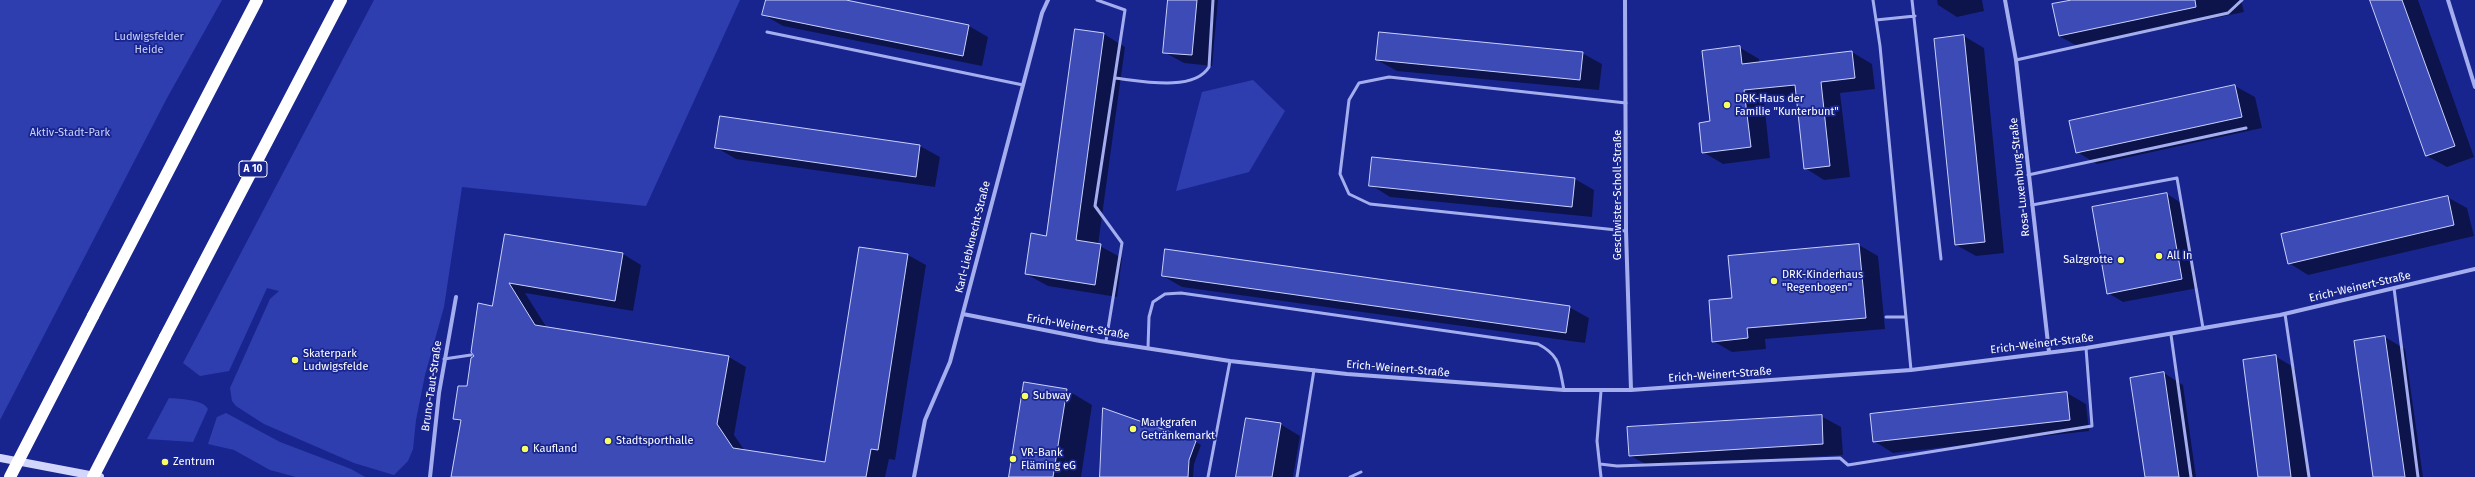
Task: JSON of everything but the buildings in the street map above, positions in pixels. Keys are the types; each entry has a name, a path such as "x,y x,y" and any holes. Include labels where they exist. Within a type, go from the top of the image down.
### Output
{"highway":[{"path":"10,477 257,0"},
{"name":"A 10","path":"93,477 341,0"}],"main road":[{"path":"0,458 100,477"}],"street":[{"name":"Karl-Liebknecht-Straße","path":"914,477 926,420 950,362 1042,13 1048,0"},
{"name":"Geschwister-Scholl-Straße","path":"1625,0 1626,231 1631,390"},
{"name":"Rosa-Luxemburg-Straße","path":"2006,0 2016,60 2049,352"},
{"path":"2448,0 2475,87"},
{"name":"Erich-Weinert-Straße","path":"963,314 1106,342 1230,361 1426,382 1601,391 1911,370 2086,348 2171,335 2285,314 2475,269"},
{"name":"Bruno-Taut-Straße","path":"430,477 444,359 456,297"}],"lane":[{"path":"1097,0 1125,10 1095,206 1122,243 1106,342"},
{"path":"1115,78 1188,82 1204,75 1208,67 1213,0"},
{"path":"1873,0 1911,370"},
{"path":"1912,0 1915,16 1941,260"},
{"path":"2016,60 2228,13 2242,0"},
{"path":"1876,20 1915,16"},
{"path":"766,32 1023,85"},
{"path":"1626,103 1389,77 1359,84 1349,100 1340,174 1350,194 1370,204 1626,231"},
{"path":"2028,175 2246,128"},
{"path":"2032,205 2177,178 2203,329"},
{"path":"2394,288 2418,477"},
{"path":"1148,348 1149,317 1153,302 1165,294 1181,293 1538,344 1552,352 1558,363 1564,390"},
{"path":"2285,314 2309,477"},
{"path":"1886,316 1906,317"},
{"path":"2171,335 2191,477"},
{"path":"1600,464 1617,466 1840,458 1848,465 2092,426 2086,348"},
{"path":"444,359 471,355"},
{"path":"1208,477 1230,361"},
{"path":"1297,477 1314,370"},
{"path":"1601,391 1597,441 1601,477"},
{"path":"1350,477 1361,472"}],"green space":[{"name":"Aktiv-Stadt-Park","path":"0,0 222,0 167,98 0,420"},
{"path":"374,0 740,0 646,206 462,187 444,307 425,375 416,420 413,449 408,461 394,475 354,463 264,424 236,406 232,401 230,388 270,299 279,291 267,288 229,371 200,376 183,363"},
{"path":"1253,80 1285,111 1249,172 1176,191 1202,92"},
{"path":"169,398 196,401 208,409 193,442 147,439"},
{"path":"226,413 280,442 351,469 365,477 296,477 270,470 234,450 208,444 217,417"}],"place":[{"name":"DRK-Haus der Familie \"Kunterbunt\"","path":"1727,105"},
{"name":"All In","path":"2159,256"},
{"name":"Salzgrotte","path":"2121,260"},
{"name":"DRK-Kinderhaus \"Regenbogen\"","path":"1774,281"},
{"name":"Skaterpark Ludwigsfelde","path":"295,360"},
{"name":"Subway","path":"1025,396"},
{"name":"Markgrafen Getränkemarkt","path":"1133,429"},
{"name":"Stadtsporthalle","path":"608,441"},
{"name":"Kaufland","path":"525,449"},
{"name":"VR-Bank Fläming eG","path":"1013,459"},
{"name":"Zentrum","path":"165,462"}],"park label":[{"name":"Ludwigsfelder Heide","path":"149,43"}]}
